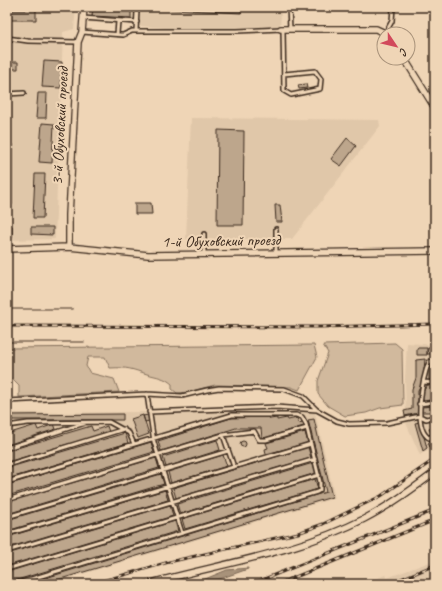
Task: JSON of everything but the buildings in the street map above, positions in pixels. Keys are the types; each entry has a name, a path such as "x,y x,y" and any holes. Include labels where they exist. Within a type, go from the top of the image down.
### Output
{"street":[{"name":"3-й Обуховский проезд","path":"69,247 69,215 78,42 82,32 84,7"},
{"path":"282,29 376,29"},
{"path":"409,66 435,108"},
{"name":"1-й Обуховский проезд","path":"7,249 69,247 148,255 435,251"},
{"path":"147,584 274,552 328,534 364,519 393,502 435,472"}],"lane":[{"path":"289,7 290,29"},
{"path":"390,26 392,21 393,7"},
{"path":"136,31 137,11"},
{"path":"84,18 137,22"},
{"path":"116,34 118,20"},
{"path":"82,32 123,35 136,31 237,31 282,29 284,91 291,95 320,89 320,79 316,71 284,74"},
{"path":"7,38 28,41 78,42"},
{"path":"7,94 24,93"},
{"path":"276,228 276,253"},
{"path":"204,234 204,254"},
{"path":"435,360 429,362 420,392 419,404 420,416 426,436 429,438 435,434"},
{"path":"424,382 435,382"},
{"path":"7,401 147,394 182,396 219,388 284,389 303,396 317,410 337,421 349,424 387,422 420,416 426,419 435,417"},
{"path":"147,394 154,439 182,533"},
{"path":"419,404 435,402"},
{"path":"149,412 276,407 317,410"},
{"path":"7,482 241,414 296,415 302,417 307,428 319,475 320,490 317,492 15,584"},
{"path":"7,426 28,422 109,422 129,433 134,444"},
{"path":"7,448 88,422"},
{"path":"7,500 222,435 254,431 259,440 266,440 307,428"},
{"path":"7,465 124,429"},
{"path":"222,435 234,467"},
{"path":"7,534 311,444"},
{"path":"7,517 228,450"},
{"path":"7,551 315,459"},
{"path":"7,569 319,475"}],"shaded area":[{"path":"7,7 76,7 74,29 63,32 55,239 7,240"},
{"path":"89,7 398,7 281,12 280,28 178,29 89,22"},
{"path":"191,118 379,120 380,126 292,239 186,239"},
{"path":"395,343 402,349 403,405 380,408 366,413 345,416 328,406 318,394 318,381 328,353 323,345"},
{"path":"407,343 435,345 435,445 420,455 406,423 405,379"},
{"path":"314,345 317,357 299,390 291,387 215,385 188,392 177,393 172,389 172,384 163,379 129,369 110,368 105,357 88,357 86,366 90,373 114,379 119,392 19,397 19,386 12,379 7,377 7,348"},
{"path":"315,412 335,498 49,584 7,584 7,413"},
{"path":"435,560 435,584 370,584 373,583 373,580 385,575 387,578"},
{"path":"248,568 205,584 193,584 227,570"}],"waterway":[{"path":"7,309 73,309"},
{"path":"7,342 84,342"}],"railway":[{"path":"7,326 320,327 435,324"},
{"path":"92,584 169,562 298,533 323,524 381,496 435,459"},
{"path":"252,584 435,510"},
{"path":"278,584 435,520"},
{"path":"389,584 435,565"}]}
